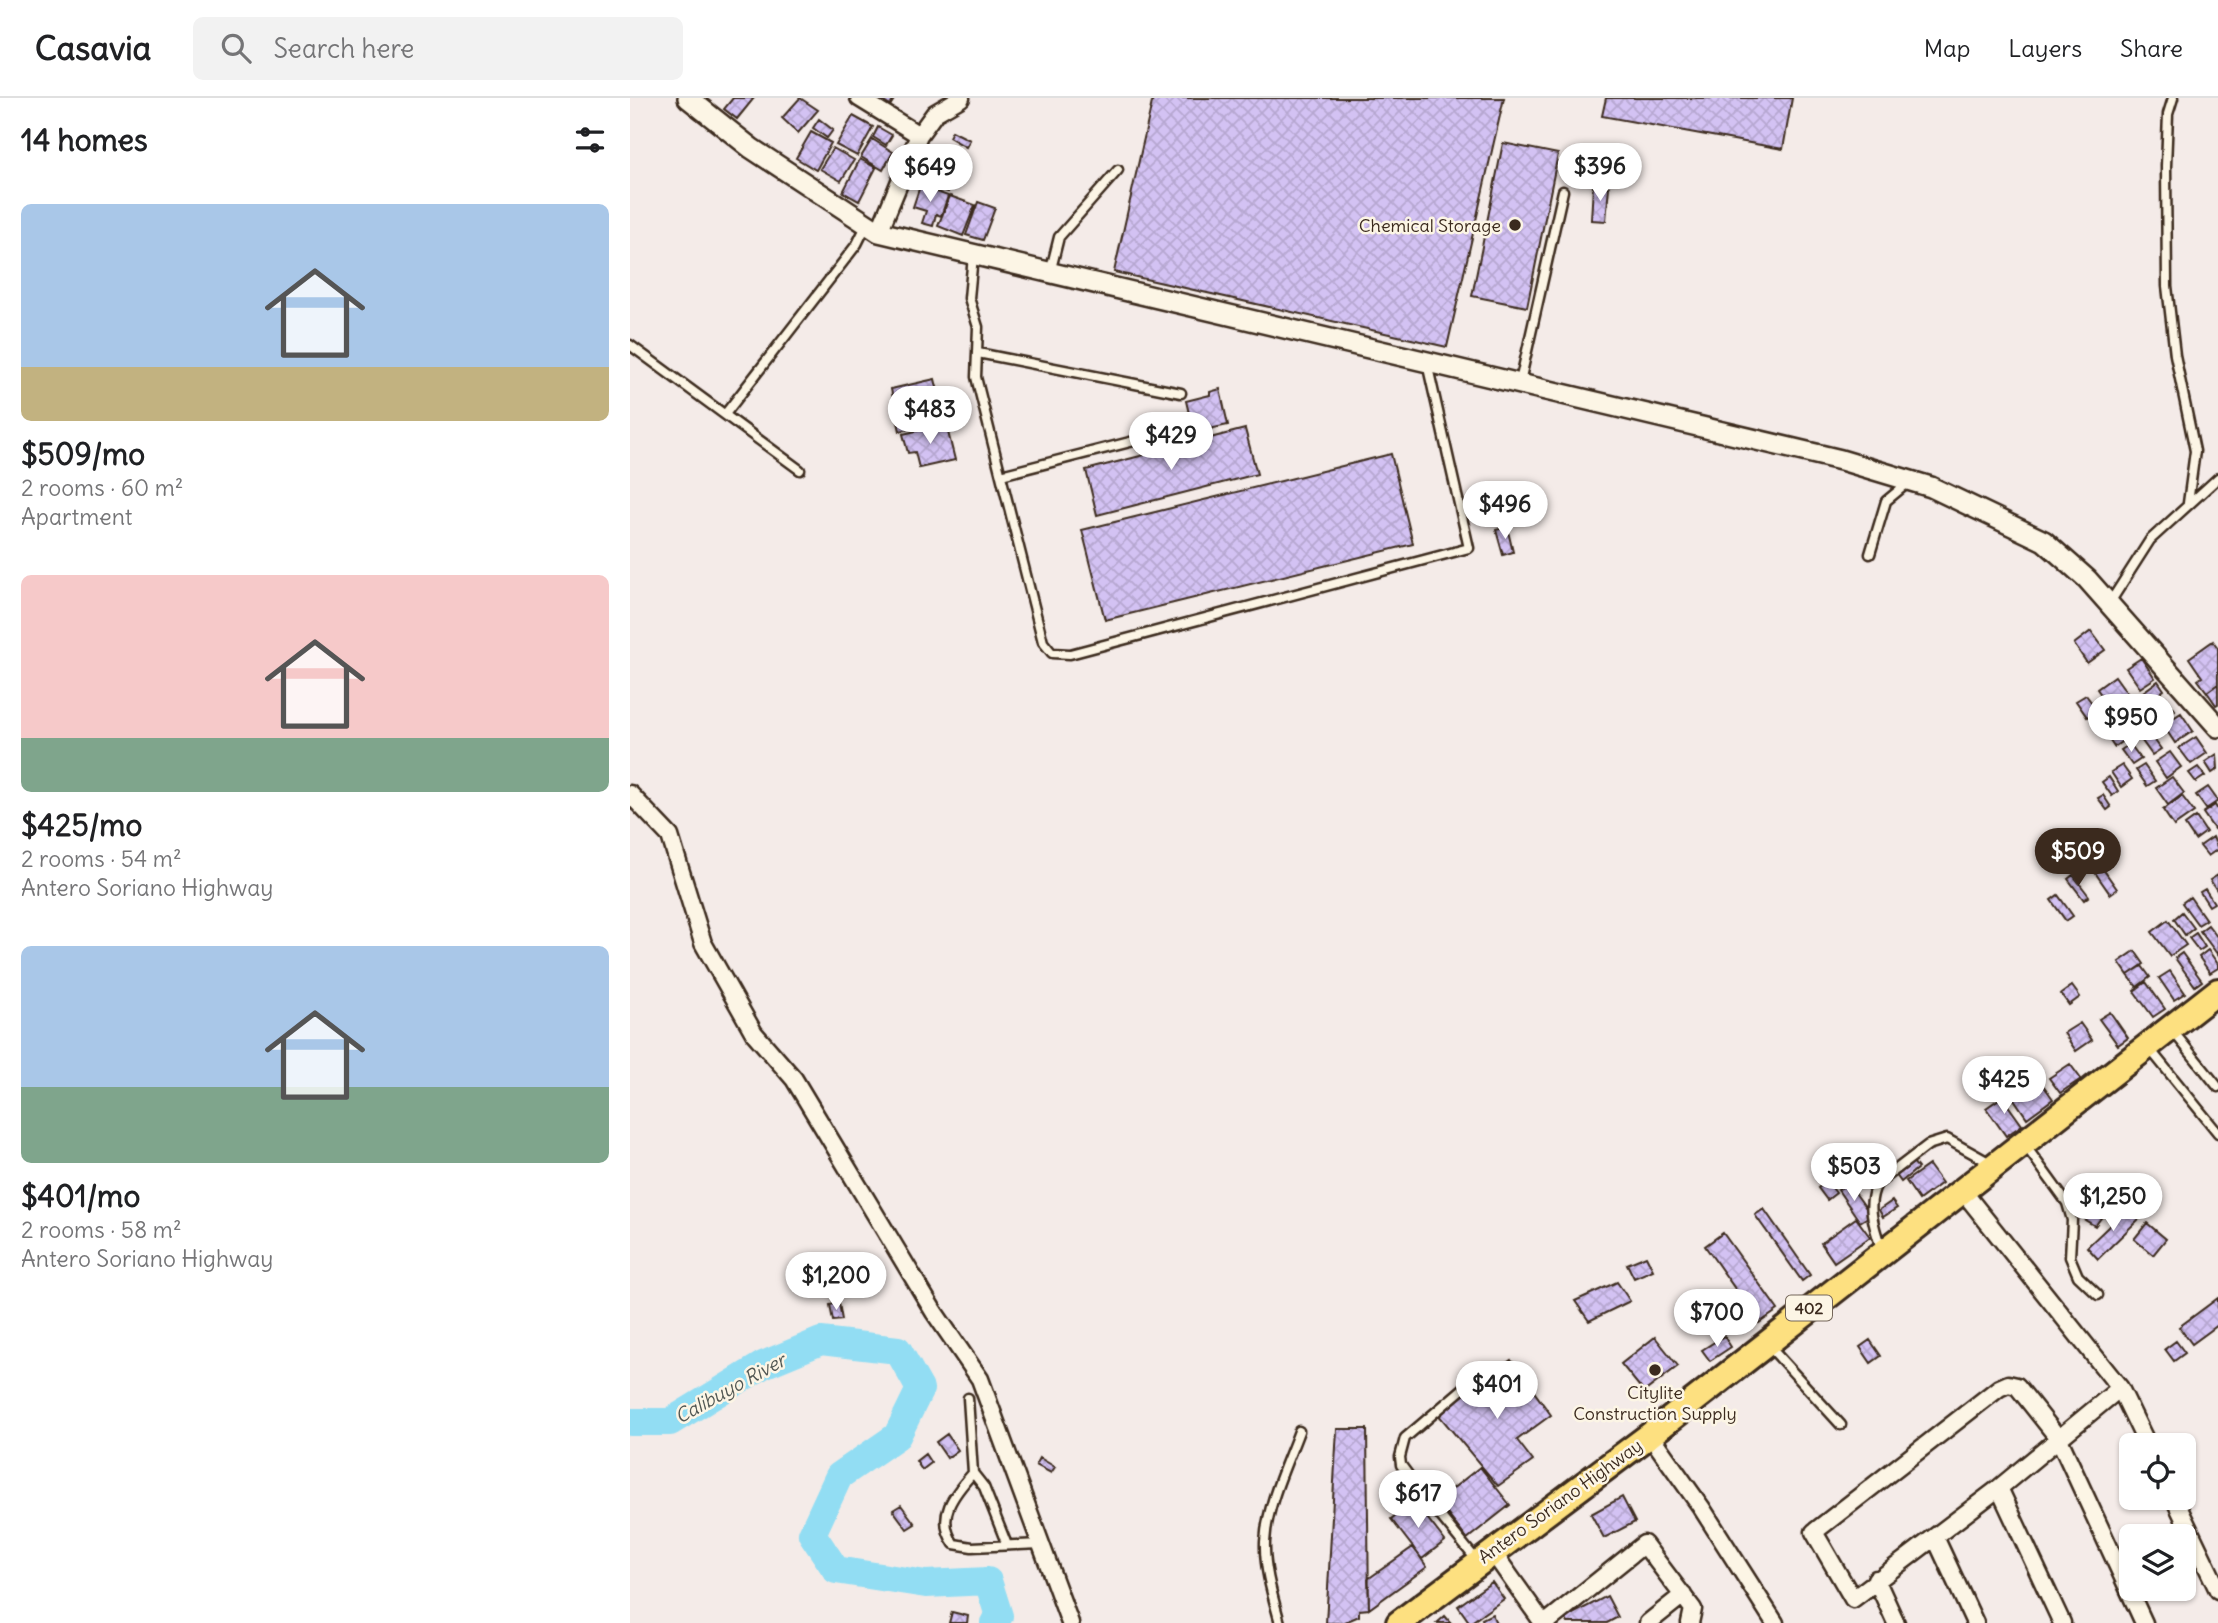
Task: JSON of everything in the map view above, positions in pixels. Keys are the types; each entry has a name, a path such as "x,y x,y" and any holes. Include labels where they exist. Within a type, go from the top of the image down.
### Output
{"main road":[{"name":"Antero Soriano Highway","path":"1399,1623 1650,1435 2218,991"}],"street":[{"path":"688,98 751,149 873,229 973,256 1520,382 1841,460 1931,486 2044,541 2087,579 2218,727"},
{"path":"859,98 919,135"},
{"path":"873,229 919,135 935,113 961,98"},
{"path":"630,794 670,836 703,943 754,1033 794,1079 934,1312 980,1379 1070,1623"},
{"path":"1962,1190 2120,1388 2142,1433"},
{"path":"2120,1388 2059,1439 1999,1488 1853,1599 1814,1532 1999,1388 2008,1384 2017,1386 2059,1439 2144,1623"},
{"path":"1650,1435 1701,1507 1775,1623"},
{"path":"1999,1488 2062,1623"},
{"path":"2180,1510 2216,1583"},
{"path":"1935,1537 1975,1623"},
{"path":"1485,1556 1544,1623 1644,1544 1693,1609 1690,1623"},
{"path":"1876,1579 1896,1623"},
{"path":"1648,1623 1682,1595"}],"lane":[{"path":"2173,98 2168,114 2166,166 2168,286 2175,355 2194,451 2188,503"},
{"path":"1050,273 1059,237 1118,170"},
{"path":"1520,382 1563,191"},
{"path":"726,413 857,244 873,229"},
{"path":"973,256 969,298 978,327 976,377 1043,642 1052,653 1070,654 1469,548 1426,362"},
{"path":"630,345 800,470"},
{"path":"978,353 1181,393"},
{"path":"1001,475 1181,429"},
{"path":"2109,604 2150,540 2218,478"},
{"path":"1870,554 1886,501 1911,481"},
{"path":"2170,1028 2218,1087"},
{"path":"2147,1046 2218,1133"},
{"path":"1882,1252 1870,1208 1877,1184 1928,1145 1947,1139 1994,1165"},
{"path":"2023,1142 2067,1203 2072,1220 2068,1241 2070,1257 2078,1276 2098,1295"},
{"path":"1766,1342 1841,1425"},
{"path":"1466,1386 1405,1438 1400,1457 1401,1465 1485,1556"},
{"path":"968,1398 973,1473 984,1487 1007,1545"},
{"path":"1280,1623 1270,1584 1265,1542 1274,1499 1299,1432"},
{"path":"973,1473 949,1503 945,1518 947,1534 954,1544 972,1547 1040,1544"}],"building":[{"path":"733,98 754,98 737,119 724,109"},
{"path":"800,98 818,110 798,133 782,118"},
{"path":"871,98 895,98 888,109"},
{"path":"1153,98 1504,98 1447,347 1114,272"},
{"path":"1606,98 1792,98 1783,149 1602,116"},
{"path":"853,116 873,127 857,156 836,145"},
{"path":"819,119 833,130 827,138 813,128"},
{"path":"878,127 892,135 886,145 873,137"},
{"path":"952,131 970,140 966,147 949,137"},
{"path":"811,132 831,143 816,170 796,158"},
{"path":"872,139 893,152 883,170 861,157"},
{"name":"Chemical Storage","path":"1503,143 1558,154 1527,307 1472,296"},
{"path":"833,148 854,160 841,181 820,169"},
{"path":"860,159 876,168 859,201 843,192"},
{"path":"925,160 955,170 948,192 918,182"},
{"path":"920,186 948,196 941,216 936,214 933,226 922,223 926,211 913,207"},
{"path":"1593,186 1609,187 1606,221 1591,220"},
{"path":"950,196 975,205 963,236 938,226"},
{"path":"978,202 995,208 983,240 966,235"},
{"path":"935,379 945,421 900,431 891,389"},
{"path":"1220,389 1228,425 1209,429 1208,423 1192,426 1186,401 1210,395 1210,392"},
{"path":"946,424 955,460 919,468 915,452 908,453 903,434"},
{"path":"1245,429 1257,474 1097,515 1086,470"},
{"path":"1391,454 1413,544 1105,620 1082,530"},
{"path":"1507,527 1513,552 1503,555 1496,530"},
{"path":"2091,631 2105,650 2087,663 2074,644"},
{"path":"2213,641 2218,648 2218,684 2207,692 2198,680 2202,677 2189,658"},
{"path":"2141,658 2155,678 2140,688 2126,668"},
{"path":"2115,676 2130,697 2112,710 2097,689"},
{"path":"2158,681 2164,690 2145,704 2139,695"},
{"path":"2218,684 2218,704 2216,705 2207,692"},
{"path":"2086,695 2097,710 2087,717 2076,701"},
{"path":"2166,697 2175,710 2158,722 2149,709"},
{"path":"2130,703 2137,712 2125,721 2118,711"},
{"path":"2104,712 2113,725 2103,732 2094,720"},
{"path":"2144,712 2154,728 2140,737 2130,722"},
{"path":"2181,713 2193,731 2175,743 2163,725"},
{"path":"2120,725 2128,737 2114,747 2106,735"},
{"path":"2151,735 2161,749 2152,755 2142,741"},
{"path":"2196,737 2207,753 2191,764 2179,748"},
{"path":"2130,744 2141,759 2132,765 2121,750"},
{"path":"2170,752 2181,767 2166,778 2155,762"},
{"path":"2217,754 2218,769 2212,773 2205,762"},
{"path":"2122,765 2132,779 2121,787 2111,772"},
{"path":"2144,765 2155,781 2147,786 2136,770"},
{"path":"2198,767 2205,776 2196,782 2189,773"},
{"path":"2109,777 2118,791 2112,796 2102,782"},
{"path":"2172,777 2184,793 2168,805 2156,788"},
{"path":"2208,787 2218,801 2206,809 2196,795"},
{"path":"2103,795 2111,807 2107,810 2098,798"},
{"path":"2182,796 2194,812 2174,826 2163,810"},
{"path":"2215,805 2218,810 2218,826 2214,829 2203,813"},
{"path":"2196,817 2206,832 2195,840 2185,825"},
{"path":"2213,837 2218,849 2208,856 2200,846"},
{"path":"2101,866 2117,889 2110,894 2094,871"},
{"path":"2073,875 2089,896 2084,900 2068,879"},
{"path":"2218,875 2218,892 2210,880"},
{"path":"2205,889 2214,903 2209,906 2200,892"},
{"path":"2058,895 2073,916 2066,921 2051,900"},
{"path":"2190,897 2206,920 2198,925 2182,903"},
{"path":"2182,912 2194,928 2185,935 2174,919"},
{"path":"2168,920 2186,945 2170,956 2152,932"},
{"path":"2208,925 2218,938 2218,955 2200,931"},
{"path":"2196,933 2205,947 2199,951 2189,938"},
{"path":"2208,950 2218,964 2218,968 2210,973 2199,957"},
{"path":"2135,951 2144,964 2128,975 2119,962"},
{"path":"2182,953 2202,981 2195,986 2175,958"},
{"path":"2142,966 2150,977 2137,987 2128,975"},
{"path":"2170,971 2185,993 2174,1000 2159,978"},
{"path":"2146,982 2165,1009 2153,1017 2134,991"},
{"path":"2072,986 2080,997 2069,1005 2061,994"},
{"path":"2110,1012 2128,1038 2118,1045 2099,1019"},
{"path":"2080,1023 2092,1040 2076,1051 2064,1033"},
{"path":"2070,1064 2081,1079 2060,1093 2049,1078"},
{"path":"2038,1078 2053,1099 2027,1118 2012,1096"},
{"path":"2002,1097 2022,1125 2006,1136 1986,1108"},
{"path":"1829,1160 1839,1174 1830,1181 1820,1166"},
{"path":"1913,1162 1918,1168 1901,1182 1896,1175"},
{"path":"1929,1165 1942,1183 1919,1200 1906,1181"},
{"path":"1827,1181 1836,1193 1827,1200 1818,1188"},
{"path":"1848,1183 1871,1215 1860,1222 1838,1190"},
{"path":"2106,1192 2115,1199 2095,1226 2085,1220"},
{"path":"1892,1201 1897,1208 1883,1217 1879,1210"},
{"path":"2129,1207 2140,1218 2098,1259 2087,1247"},
{"path":"1764,1209 1810,1275 1802,1281 1755,1215"},
{"path":"1856,1218 1870,1237 1834,1262 1821,1243"},
{"path":"2147,1223 2166,1239 2153,1255 2134,1239"},
{"path":"1723,1233 1778,1310 1759,1323 1705,1246"},
{"path":"1646,1256 1653,1270 1634,1278 1627,1264"},
{"path":"1617,1282 1630,1301 1589,1321 1575,1301"},
{"path":"2218,1298 2218,1325 2192,1344 2179,1327"},
{"path":"839,1303 842,1320 833,1321 830,1305"},
{"path":"1734,1307 1740,1317 1730,1323 1724,1313"},
{"path":"1724,1336 1731,1347 1710,1361 1702,1350"},
{"path":"1655,1337 1678,1366 1644,1392 1621,1364"},
{"path":"1870,1340 1881,1356 1871,1363 1860,1347"},
{"path":"2176,1341 2185,1353 2174,1361 2165,1349"},
{"path":"1511,1360 1551,1415 1517,1440 1533,1461 1498,1486 1437,1413"},
{"path":"1337,1429 1367,1429 1369,1609 1359,1610 1359,1616 1343,1623 1326,1623"},
{"path":"947,1434 958,1450 947,1458 936,1442"},
{"path":"925,1454 931,1463 922,1470 916,1461"},
{"path":"1040,1458 1055,1467 1051,1473 1036,1465"},
{"path":"1480,1467 1510,1505 1467,1539 1437,1501"},
{"path":"1622,1497 1635,1522 1604,1538 1591,1514"},
{"path":"1414,1501 1445,1541 1422,1559 1391,1519"},
{"path":"901,1505 915,1524 907,1529 893,1510"},
{"path":"1413,1547 1427,1567 1369,1609 1368,1579"},
{"path":"1492,1582 1504,1599 1470,1623 1458,1606"},
{"path":"1607,1596 1618,1617 1607,1623 1568,1623 1565,1618"},
{"path":"952,1612 968,1616 967,1623 949,1623"},
{"path":"1492,1614 1496,1623 1484,1623 1482,1619"},
{"path":"1445,1616 1451,1623 1437,1623"}],"waterway":[{"name":"Calibuyo River","path":"630,1422 670,1422 763,1365 821,1341 898,1350 920,1389 897,1436 839,1476 812,1534 836,1570 926,1584 988,1581 999,1616 994,1623"}],"place":[{"name":"Chemical Storage","path":"1515,225"},
{"name":"Citylite Construction Supply","path":"1655,1370"}]}
